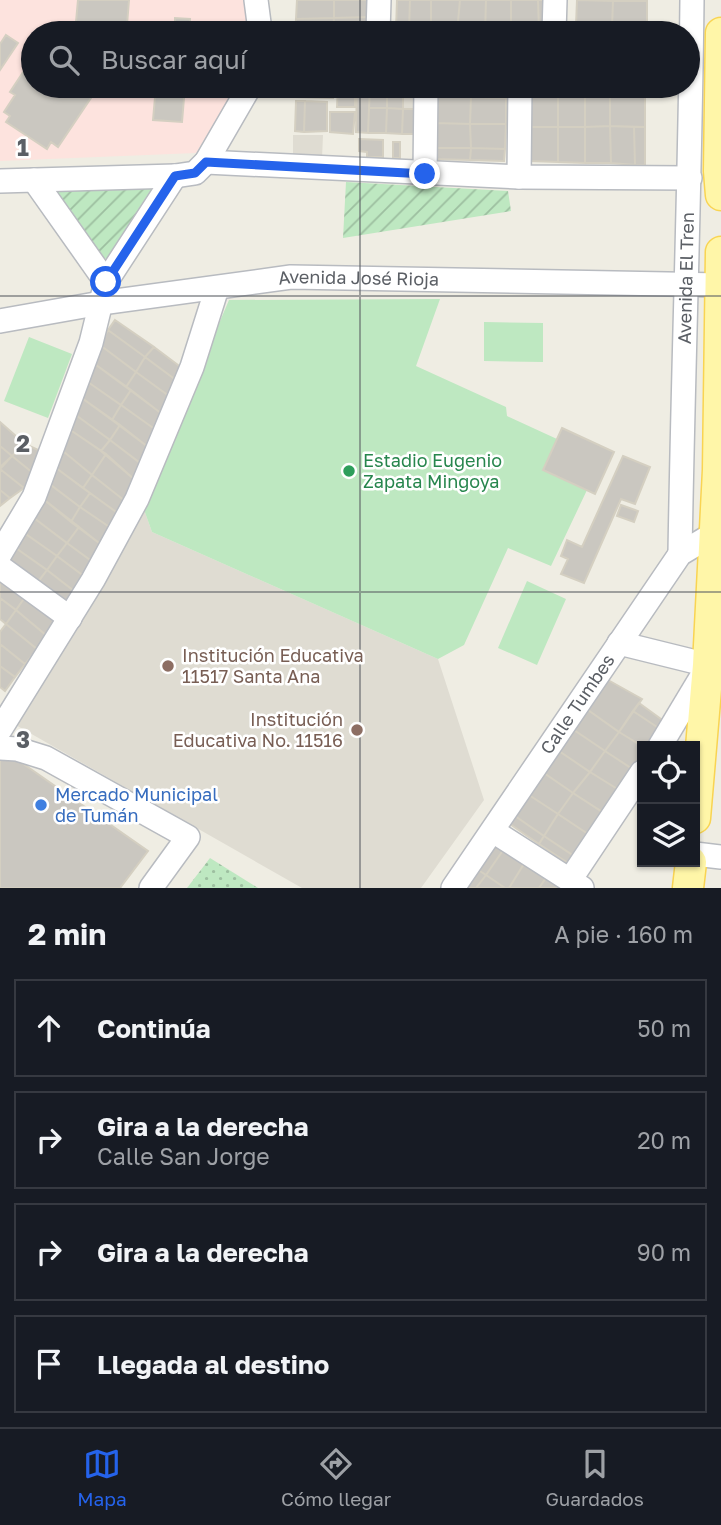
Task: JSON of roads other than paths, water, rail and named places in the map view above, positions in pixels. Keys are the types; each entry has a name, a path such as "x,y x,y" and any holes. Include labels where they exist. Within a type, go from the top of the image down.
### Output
{"main road":[{"path":"720,179 721,33"},
{"name":"Avenida El Tren","path":"697,804 714,665 717,569 715,533 720,470 721,252"},
{"path":"688,888 690,867"}],"street":[{"path":"256,0 259,21"},
{"path":"378,21 379,0"},
{"path":"554,21 555,0"},
{"name":"Avenida El Tren","path":"692,0 692,21"},
{"path":"0,554 34,497 91,343 104,293 242,98"},
{"path":"425,174 426,98"},
{"path":"519,177 520,98"},
{"name":"Avenida El Tren","path":"680,554 691,98"},
{"path":"0,181 192,170 690,178"},
{"path":"34,180 104,293"},
{"name":"Avenida José Rioja","path":"0,321 104,293 217,288 291,277 721,285"},
{"path":"0,730 93,580 137,499 192,367 217,288"},
{"name":"Calle Tumbes","path":"453,888 680,554 715,533"},
{"path":"0,566 69,618"},
{"path":"619,643 714,665 663,741"},
{"path":"0,748 17,749 46,758 188,837 151,888"},
{"path":"493,831 576,884 637,780"},
{"path":"700,855 721,857"}],"place":[{"name":"Estadio Eugenio Zapata Mingoya","path":"349,471"},
{"name":"Institución Educativa 11517 Santa Ana","path":"168,666"},
{"name":"Institución Educativa No. 11516","path":"357,730"},
{"name":"Mercado Municipal de Tumán","path":"41,805"}]}
